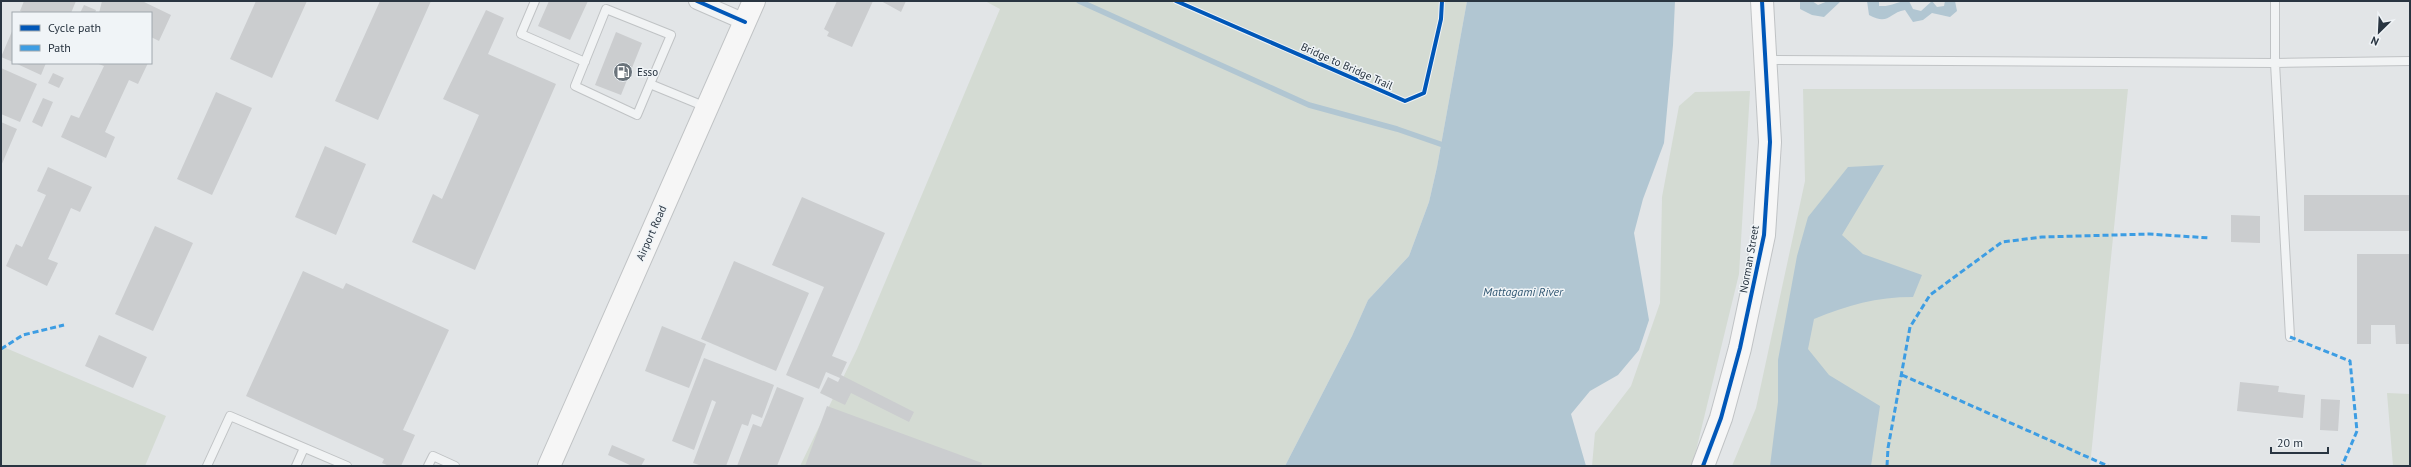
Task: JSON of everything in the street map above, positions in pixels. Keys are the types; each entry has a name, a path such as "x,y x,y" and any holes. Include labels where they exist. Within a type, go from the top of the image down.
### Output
{"main road":[{"name":"Airport Road","path":"548,466 754,1"},
{"name":"Norman Street","path":"1703,466 1721,418 1740,348 1764,235 1770,142 1762,1"}],"street":[{"path":"697,1 745,22"}],"lane":[{"path":"535,1 521,34 585,62"},
{"path":"2275,1 2276,63 2290,337"},
{"path":"606,9 671,35 650,84 637,115 575,86 606,9"},
{"path":"1766,60 2276,63 2410,61"},
{"path":"650,84 707,107"},
{"path":"207,466 230,416 347,466"},
{"path":"296,466 304,448"},
{"path":"428,466 433,456 455,466"}],"shaded area":[{"path":"985,1 1467,1 1437,167 1429,202 1409,256 1368,300 1352,336 1285,466 800,466 857,349 1000,9"},
{"path":"1803,89 2128,89 2090,466 1732,466 1756,408 1805,181"},
{"path":"1750,91 1739,274 1692,466 1592,466 1595,433 1631,386 1660,303 1662,197 1679,106 1695,92"},
{"path":"1,346 166,416 145,466 1,466"},
{"path":"2387,393 2410,394 2410,466 2393,466"}],"water":[{"name":"Mattagami River","path":"1467,1 1675,1 1673,45 1664,143 1643,199 1634,233 1649,320 1639,350 1618,375 1590,391 1571,414 1586,466 1285,466 1352,336 1368,300 1409,256 1429,202 1437,167"},
{"path":"1800,1 1812,1 1818,5 1828,1 1841,1 1824,17 1812,15 1800,9"},
{"path":"1867,1 1879,1 1879,6 1884,6 1909,1 1913,9 1921,11 1932,1 1937,7 1944,6 1945,1 1955,1 1957,11 1950,17 1932,13 1923,20 1913,22 1905,10 1888,18 1881,19 1869,15"},
{"path":"1884,165 1842,235 1863,254 1922,275 1913,297 1874,300 1814,319 1808,349 1829,375 1880,406 1871,466 1770,466 1778,402 1778,360 1797,256 1808,217 1848,167"}],"building":[{"path":"24,1 76,1 71,12 20,11"},
{"path":"102,1 142,1 171,15 159,41 152,38 152,12 99,12"},
{"path":"256,1 307,1 272,78 230,59"},
{"path":"380,1 431,1 378,120 335,101"},
{"path":"549,1 588,1 570,40 538,26"},
{"path":"837,1 873,1 852,47 827,36 829,32 824,29"},
{"path":"881,1 906,1 901,12"},
{"path":"84,5 96,10 95,12 80,12"},
{"path":"486,10 504,18 488,54 556,84 475,270 412,242 433,194 442,199 479,115 443,99"},
{"path":"12,31 12,62 1,57"},
{"path":"616,32 642,43 621,95 595,85"},
{"path":"17,64 46,64 41,75"},
{"path":"99,64 148,64 138,84 129,80 105,132 115,137 106,158 61,137 71,115 79,118 104,66"},
{"path":"1,68 37,84 20,122 1,114"},
{"path":"53,73 64,78 59,88 48,83"},
{"path":"216,92 252,108 212,195 177,179"},
{"path":"43,98 53,102 42,127 32,122"},
{"path":"1,122 17,129 1,166"},
{"path":"325,146 366,164 336,235 295,217"},
{"path":"48,167 92,187 80,212 71,208 48,259 58,263 47,286 6,266 16,244 22,247 46,195 37,191"},
{"path":"2304,195 2410,195 2410,231 2304,231"},
{"path":"802,197 885,233 832,356 847,362 841,375 914,412 909,422 851,393 845,405 820,393 828,377 838,382 840,378 826,372 819,389 786,375 824,287 772,265"},
{"path":"2231,215 2260,216 2260,243 2231,242"},
{"path":"155,226 193,243 153,331 115,314"},
{"path":"2357,254 2410,254 2410,344 2396,344 2395,325 2371,325 2371,344 2357,344"},
{"path":"734,261 809,293 776,371 701,339"},
{"path":"303,271 343,289 346,283 449,330 403,430 415,435 401,466 389,466 382,463 384,459 246,396"},
{"path":"662,326 706,344 689,388 645,371"},
{"path":"99,335 147,357 133,388 85,366"},
{"path":"704,358 774,385 762,418 752,414 748,426 742,424 726,466 702,466 693,463 716,402 712,400 694,450 672,441"},
{"path":"2240,382 2279,386 2278,392 2305,395 2303,418 2237,411"},
{"path":"777,387 804,398 777,466 737,466 753,424 761,427"},
{"path":"2321,399 2340,400 2338,431 2320,430"},
{"path":"827,406 982,463 981,466 805,466"},
{"path":"612,445 645,459 641,466 632,466 608,455"}],"waterway":[{"path":"1079,1 1309,105 1397,129 1446,146"}],"marked path":[{"path":"1887,466 1888,448 1910,327 1930,295 2002,242 2042,237 2149,234 2210,238"},
{"path":"1,349 23,335 64,325"},
{"path":"2290,337 2350,361 2357,431 2342,466"},
{"path":"1902,375 2108,466"}],"cycle path":[{"path":"697,1 745,22"},
{"name":"Bridge to Bridge Trail","path":"1176,1 1405,101 1424,93 1441,19 1442,1"},
{"path":"1703,466 1721,418 1740,348 1764,235 1770,142 1762,1"}],"place":[{"name":"Esso","path":"623,72"}]}
